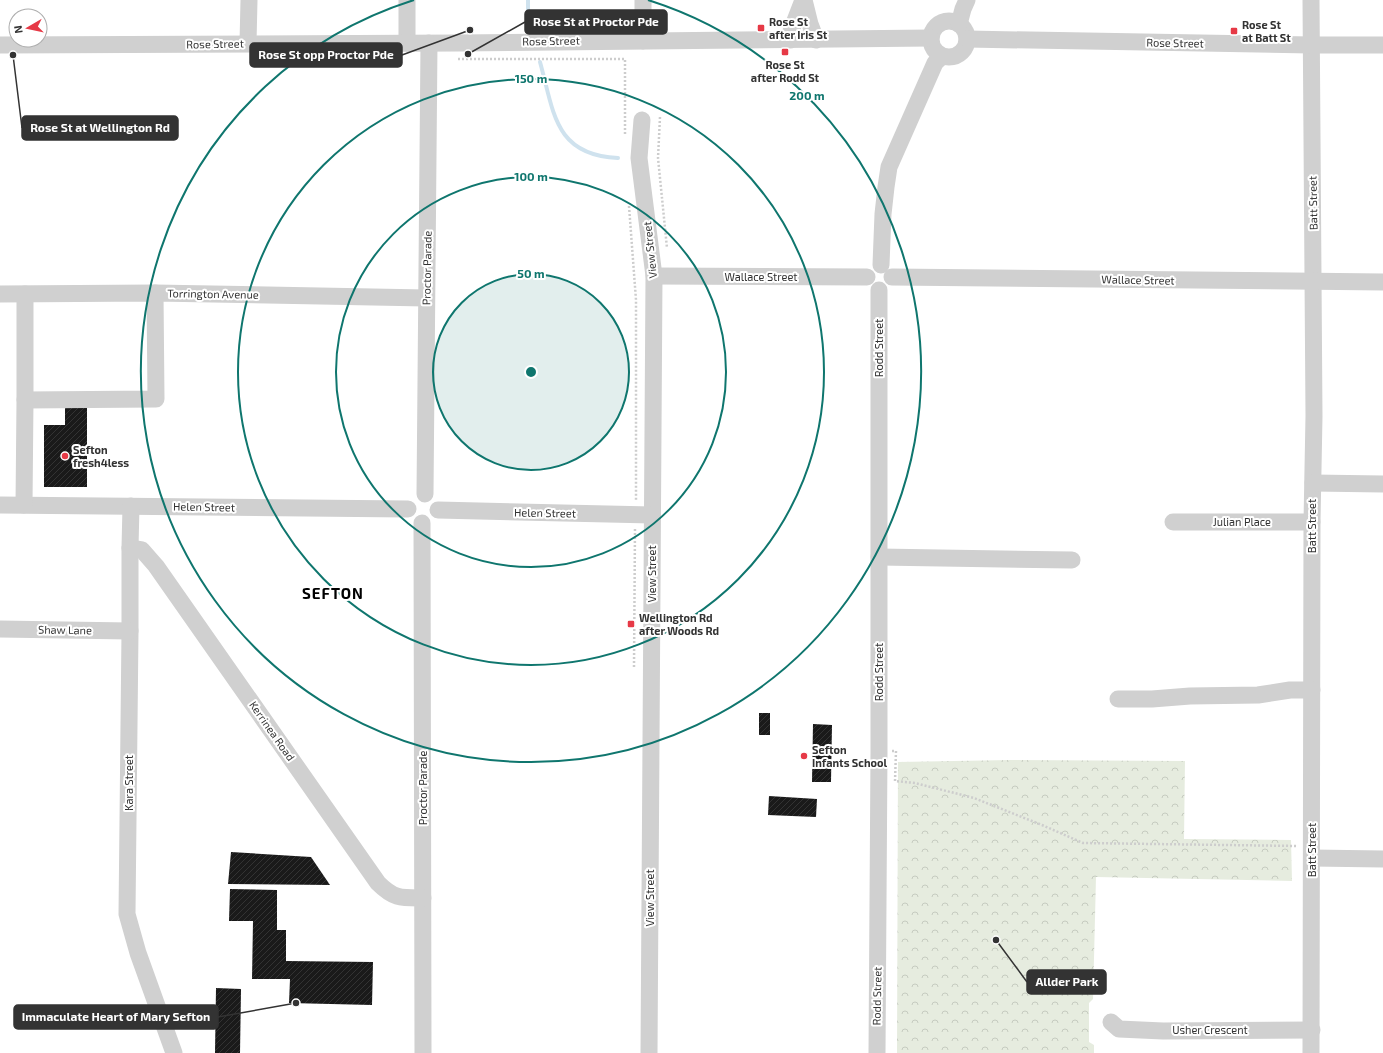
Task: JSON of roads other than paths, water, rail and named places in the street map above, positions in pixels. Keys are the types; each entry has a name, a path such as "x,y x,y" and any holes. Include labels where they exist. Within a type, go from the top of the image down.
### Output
{"street":[{"path":"248,44 249,0"},
{"path":"407,0 407,43"},
{"path":"643,0 643,41"},
{"path":"804,0 816,40"},
{"path":"790,40 791,31 804,0"},
{"path":"959,24 962,9 967,0"},
{"name":"Batt Street","path":"1311,0 1314,282 1312,483 1311,1053"},
{"path":"948,21 959,24 966,33 967,40 966,45 959,55 948,58 942,56 934,50 931,38 934,30 942,23 948,21"},
{"name":"Rose Street","path":"0,45 429,43 931,38"},
{"name":"Rose Street","path":"967,40 1383,45"},
{"name":"Proctor Parade","path":"425,494 429,43"},
{"path":"887,271 872,268 869,271 867,277 868,283 873,289 886,289 889,286 887,271 886,186 889,167 935,63 942,56"},
{"name":"View Street","path":"642,120 639,158 654,276 644,515 649,1053"},
{"name":"Wallace Street","path":"887,271 1314,282 1383,282"},
{"name":"Wallace Street","path":"654,276 867,277"},
{"name":"Rodd Street","path":"877,1053 880,751 879,290"},
{"path":"25,400 156,399 155,293"},
{"name":"Torrington Avenue","path":"0,294 155,293 426,298"},
{"path":"24,294 24,505"},
{"path":"1312,483 1383,484"},
{"path":"425,494 434,499 437,503 438,510 435,518 431,521 422,523 413,520 408,509 409,503 412,499 416,496 425,494"},
{"name":"Helen Street","path":"0,505 408,509"},
{"name":"Kara Street","path":"131,506 127,914 138,953 174,1053"},
{"name":"Helen Street","path":"438,510 644,515"},
{"name":"Julian Place","path":"1173,522 1312,522"},
{"name":"Proctor Parade","path":"422,523 423,1053"},
{"name":"Kerrinea Road","path":"130,548 142,550 156,566 378,883 389,893 405,898 423,898"},
{"path":"879,557 1072,560"},
{"name":"Shaw Lane","path":"0,629 130,631"},
{"path":"1118,699 1258,695 1290,690 1312,690"},
{"path":"1312,852 1383,859"},
{"name":"Usher Crescent","path":"1111,1022 1120,1029 1163,1031 1312,1030"}],"waterway":[{"path":"528,0 528,30"},
{"path":"540,62 549,98 560,128 569,139 581,149 597,155 618,158"}],"place":[{"name":"Rose St after Iris St","path":"761,28"},
{"name":"Rose St opp Proctor Pde","path":"470,30"},
{"name":"Rose St at Batt St","path":"1234,31"},
{"name":"Rose St after Rodd St","path":"785,52"},
{"name":"Rose St at Proctor Pde","path":"468,54"},
{"name":"Rose St at Wellington Rd","path":"13,55"},
{"name":"Sefton fresh4less","path":"65,456"},
{"name":"Wellington Rd after Woods Rd","path":"631,624"},
{"name":"Sefton Infants School","path":"804,756"},
{"name":"Allder Park","path":"996,940"},
{"name":"Immaculate Heart of Mary Sefton","path":"296,1003"}],"district":[{"name":"SEFTON","path":"333,594"}]}
